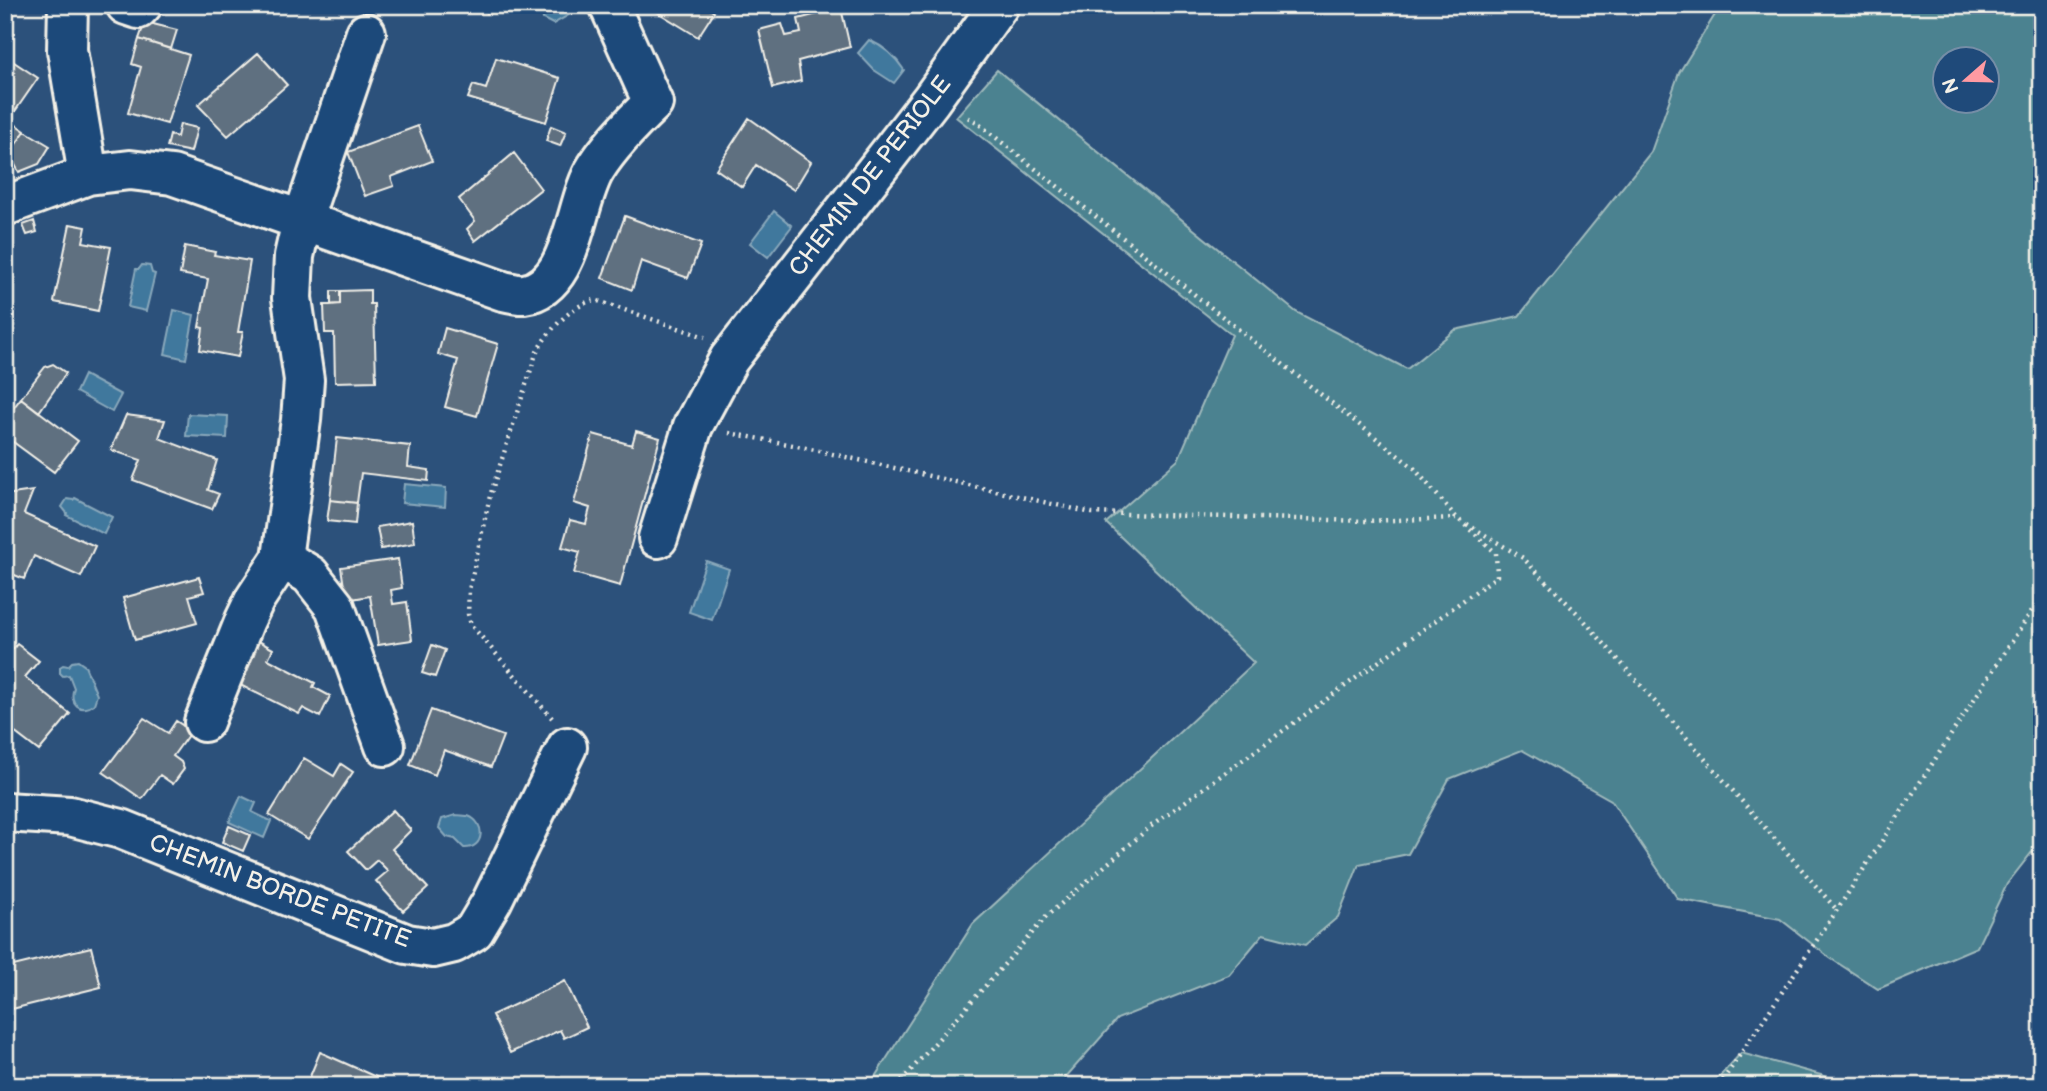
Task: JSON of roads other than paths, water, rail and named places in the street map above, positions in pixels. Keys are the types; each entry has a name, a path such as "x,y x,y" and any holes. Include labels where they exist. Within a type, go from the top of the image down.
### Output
{"street":[{"path":"68,5 66,50 88,175"},
{"path":"126,5 138,9 142,5"},
{"path":"5,206 88,175 130,170 172,174 503,291 523,294 536,291 551,281 561,264 595,169 634,121 653,103 610,5"},
{"name":"CHEMIN DE PERIOLE","path":"658,538 693,426 729,359 931,100 999,5"},
{"path":"204,722 245,620 255,599 282,558 304,380 292,298 294,256 302,221 366,33"},
{"path":"282,558 310,575 335,607 385,746"},
{"name":"CHEMIN BORDE PETITE","path":"5,812 70,816 121,830 407,944 433,948 454,943 474,930 492,901 567,747"}],"water":[{"path":"549,5 586,5 553,24 543,19 544,11"},
{"path":"869,40 889,52 904,70 894,83 874,70 858,53"},
{"path":"774,211 792,226 768,257 750,243"},
{"path":"142,265 150,266 155,274 146,311 128,307 136,269"},
{"path":"174,310 194,315 186,359 165,354"},
{"path":"84,375 121,395 112,412 76,392"},
{"path":"188,414 228,416 227,438 186,436"},
{"path":"404,484 446,488 445,507 402,503"},
{"path":"75,498 112,517 104,534 66,515 62,507 67,499"},
{"path":"706,561 729,569 712,620 689,612"},
{"path":"78,661 85,666 97,695 94,704 85,708 74,703 74,688 69,675 63,676 60,673 60,667 63,665 68,666"},
{"path":"241,796 256,803 252,812 271,821 264,838 229,822"},
{"path":"456,815 468,816 478,824 481,835 471,847 464,848 439,828 442,819"}]}
